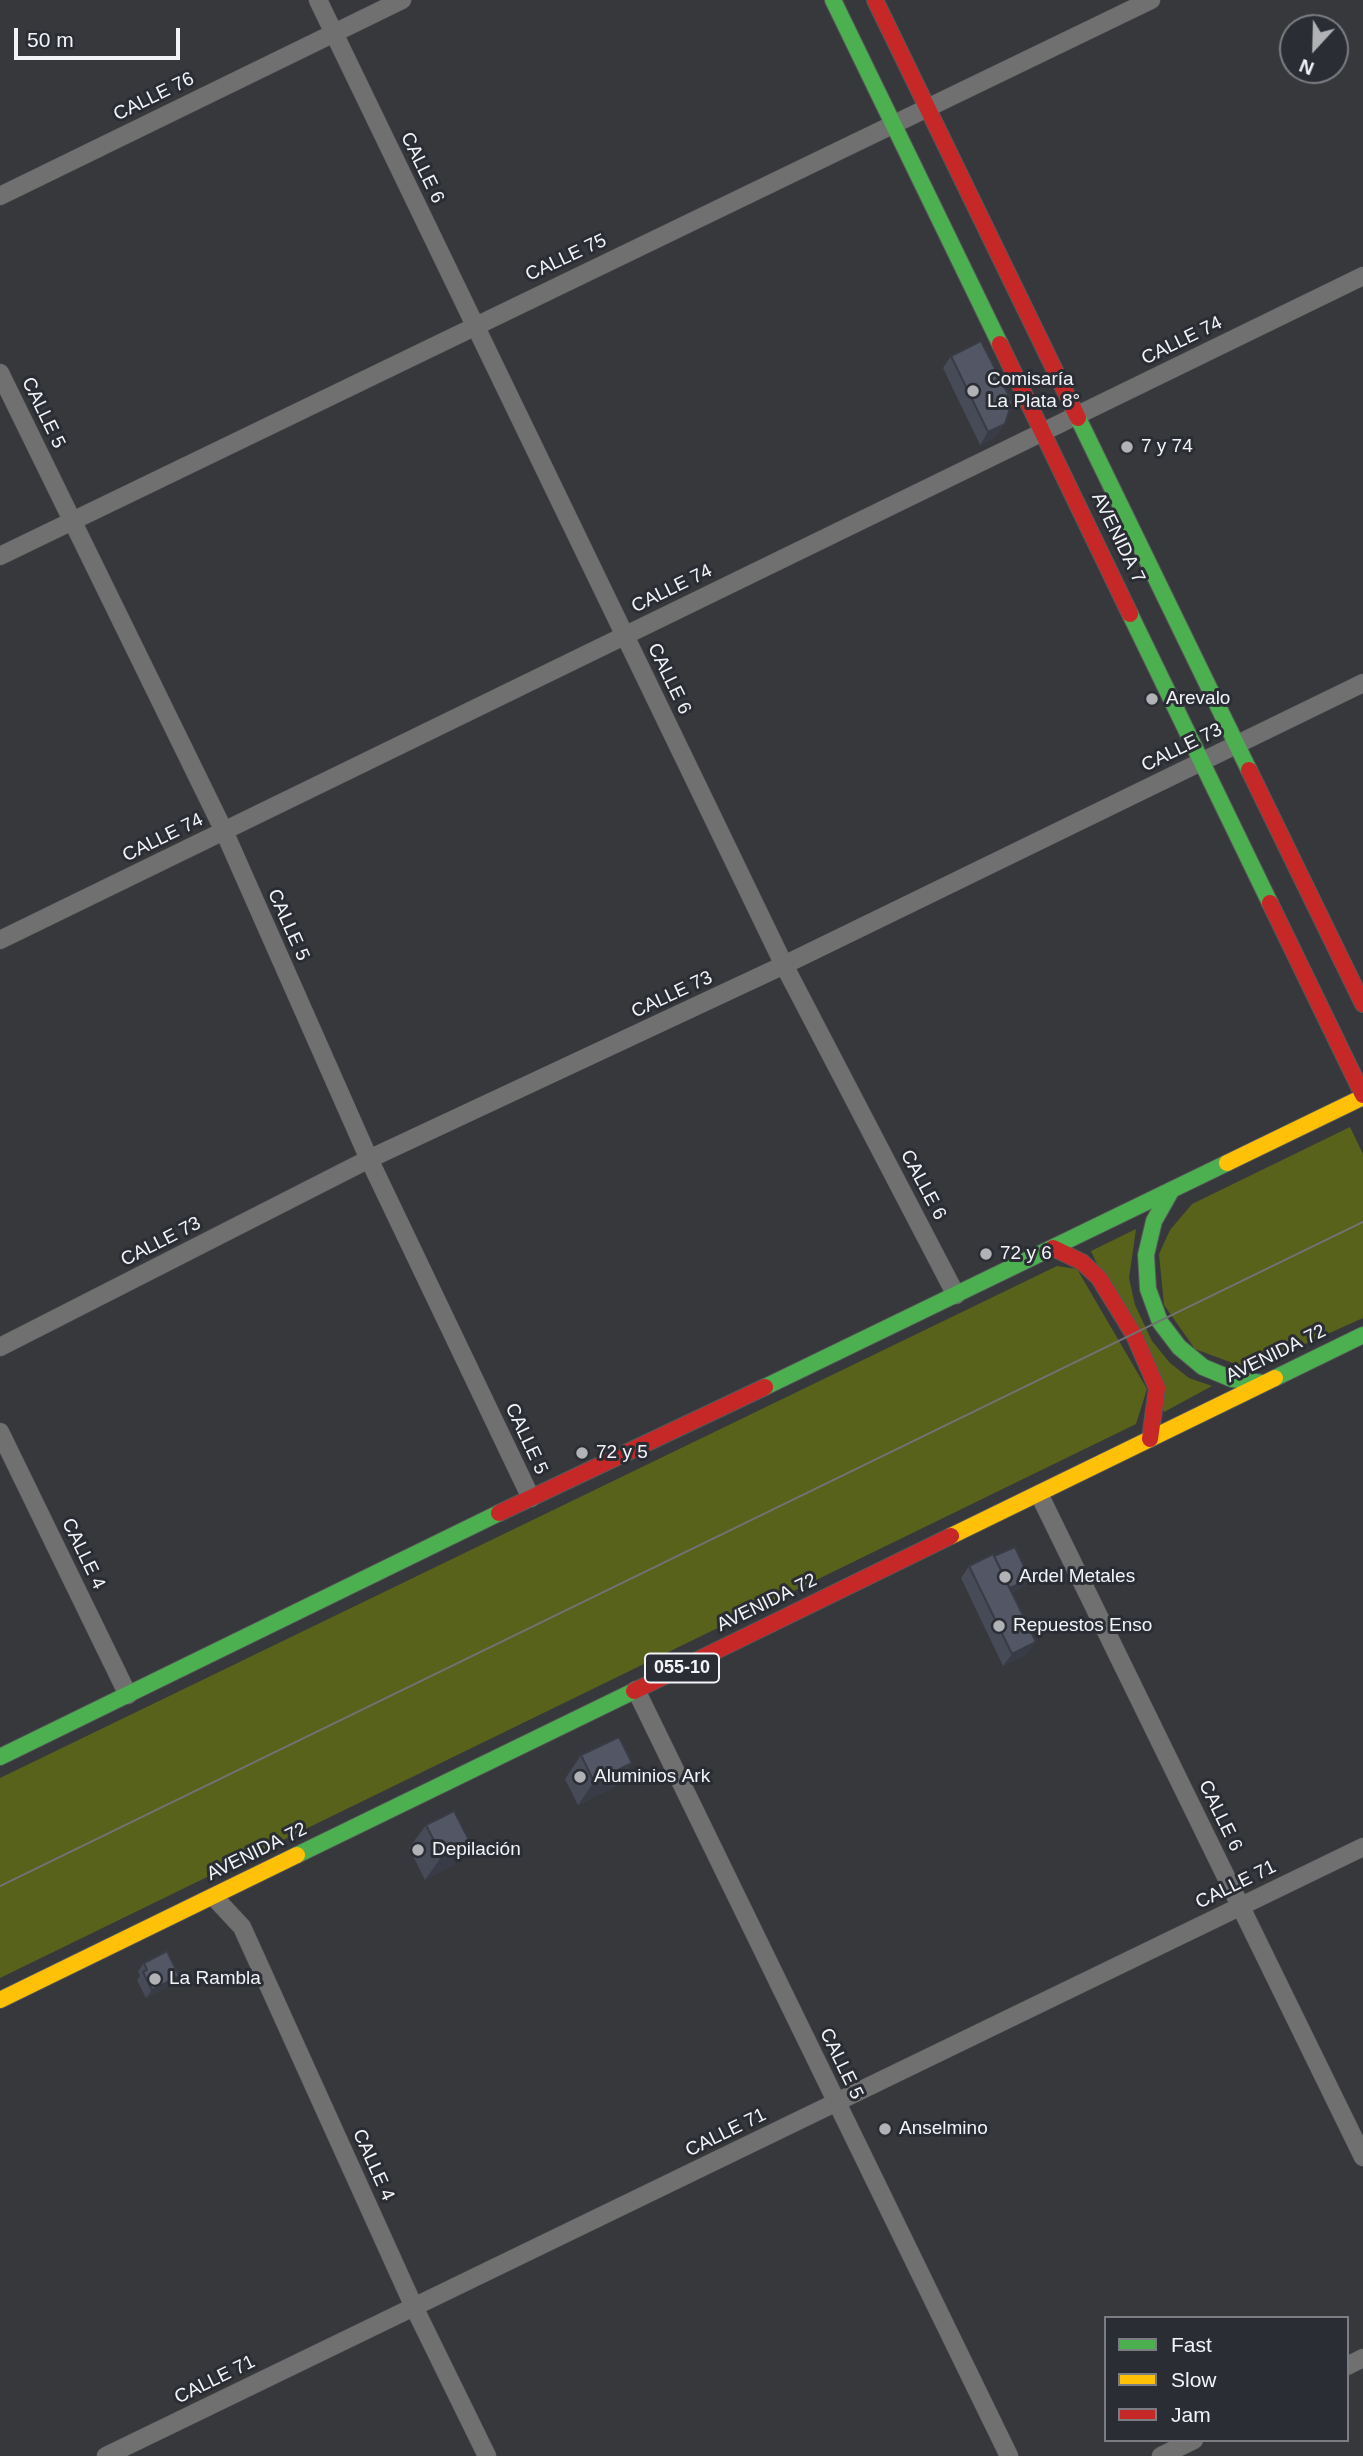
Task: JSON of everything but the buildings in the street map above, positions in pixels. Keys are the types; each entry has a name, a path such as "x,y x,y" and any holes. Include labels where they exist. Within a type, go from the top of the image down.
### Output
{"main road":[{"name":"AVENIDA 7","path":"833,0 1363,1096"},
{"name":"AVENIDA 7","path":"875,0 1363,1004"},
{"path":"0,1757 1363,1096"},
{"path":"1171,1191 1154,1221 1146,1255 1148,1289 1160,1322 1179,1347 1203,1367 1232,1379 1263,1383"},
{"path":"1053,1248 1082,1262 1099,1278 1134,1335 1157,1388 1150,1439"},
{"name":"AVENIDA 72","path":"0,2000 1363,1335"}],"street":[{"name":"CALLE 6","path":"318,0 784,965 956,1295"},
{"name":"CALLE 76","path":"0,196 402,0"},
{"name":"CALLE 75","path":"0,556 1151,0"},
{"name":"CALLE 74","path":"0,940 1363,276"},
{"name":"CALLE 5","path":"0,373 224,831 369,1159 531,1498"},
{"name":"CALLE 73","path":"0,1347 369,1159 784,965 1363,683"},
{"name":"CALLE 4","path":"0,1432 128,1695"},
{"name":"CALLE 6","path":"1039,1494 1363,2157"},
{"name":"CALLE 5","path":"636,1690 1009,2456"},
{"name":"CALLE 71","path":"106,2456 1363,1847"},
{"name":"CALLE 4","path":"214,1897 242,1927 414,2307 486,2456"},
{"path":"1161,2456 1190,2442"}],"green space":[{"path":"1350,1127 1363,1154 1363,1318 1261,1364 1238,1365 1195,1349 1164,1305 1159,1254 1170,1230 1192,1204"},
{"path":"1136,1229 1129,1278 1135,1305 1152,1341 1170,1363 1189,1378 1212,1386 1164,1412 1091,1251"},
{"path":"1057,1266 1077,1269 1147,1389 1136,1424 0,1978 0,1778"}],"tram line":[{"path":"0,1886 1363,1222"}],"traffic: fast":[{"path":"833,0 1000,344"},
{"path":"1078,418 1249,770"},
{"path":"1130,614 1270,903"},
{"path":"765,1387 1227,1163"},
{"path":"1171,1191 1154,1221 1146,1255 1148,1289 1160,1322 1179,1347 1203,1367 1232,1379 1263,1383"},
{"path":"1275,1378 1363,1335"},
{"path":"0,1757 499,1513"},
{"path":"297,1855 634,1691"}],"traffic: slow":[{"path":"1227,1163 1363,1097"},
{"path":"951,1536 1275,1378"},
{"path":"0,2000 297,1855"}],"traffic: jam":[{"path":"875,0 1078,418"},
{"path":"1000,344 1130,614"},
{"path":"1249,770 1363,1004"},
{"path":"1270,903 1363,1095"},
{"path":"1053,1248 1082,1262 1099,1278 1134,1335 1157,1388 1150,1439"},
{"path":"499,1513 765,1387"},
{"path":"634,1691 951,1536"}],"place":[{"name":"Comisaría La Plata 8°","path":"973,391"},
{"name":"7 y 74","path":"1127,447"},
{"name":"Arevalo","path":"1152,699"},
{"name":"72 y 6","path":"986,1254"},
{"name":"72 y 5","path":"582,1453"},
{"name":"Ardel Metales","path":"1005,1577"},
{"name":"Repuestos Enso","path":"999,1626"},
{"name":"Aluminios Ark","path":"580,1777"},
{"name":"Depilación","path":"418,1850"},
{"name":"La Rambla","path":"155,1979"},
{"name":"Anselmino","path":"885,2129"}]}
